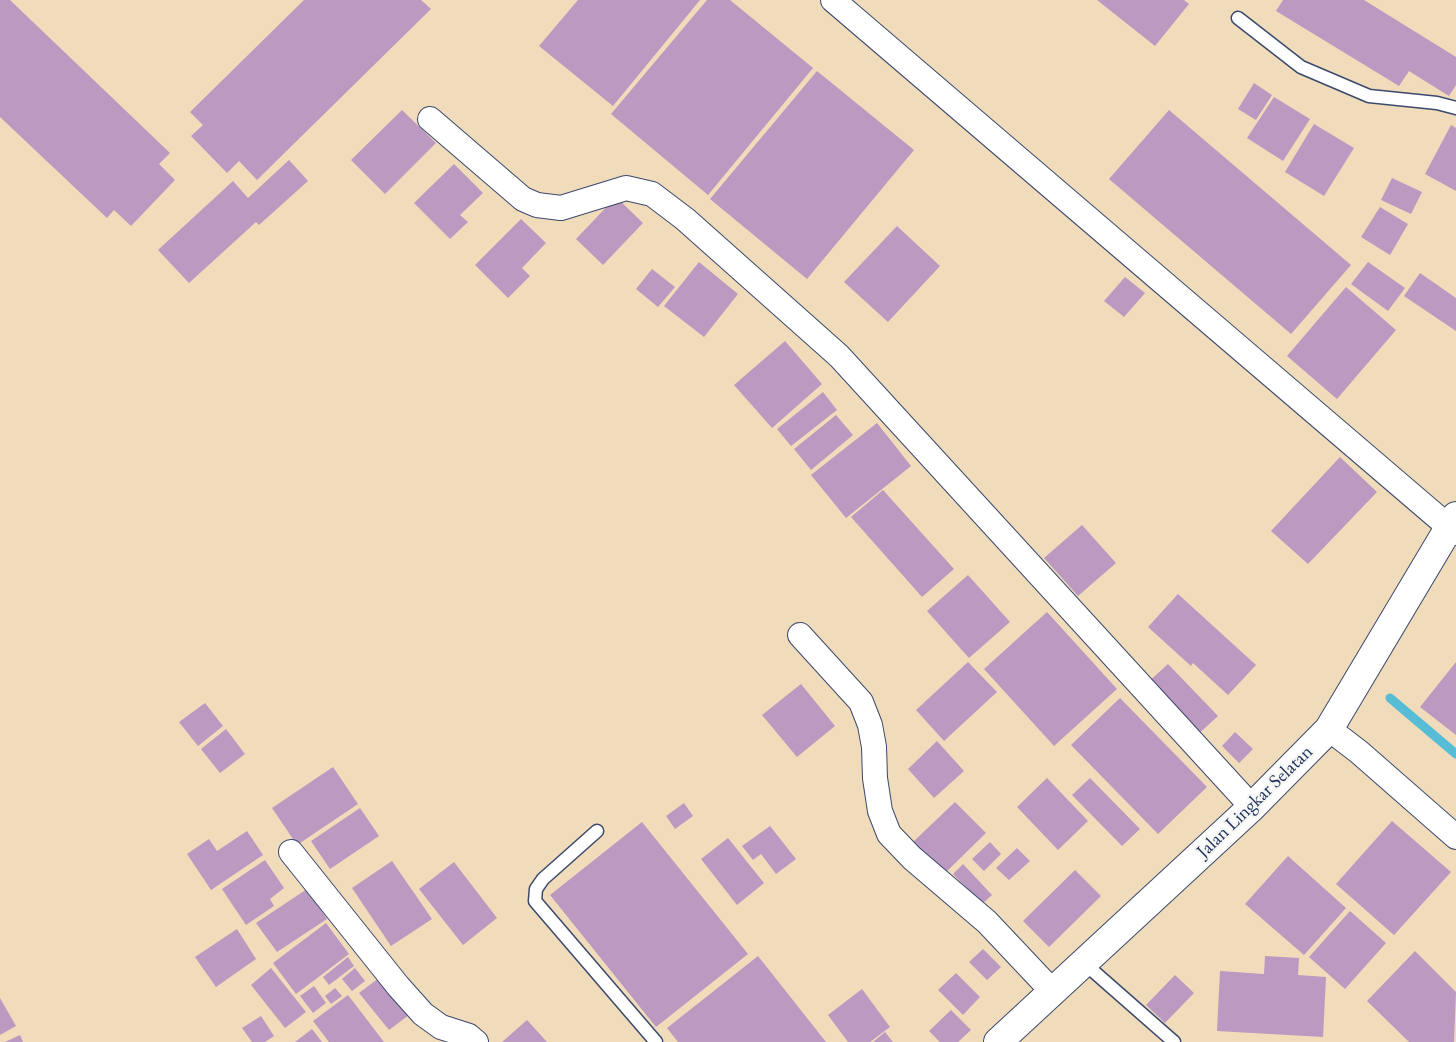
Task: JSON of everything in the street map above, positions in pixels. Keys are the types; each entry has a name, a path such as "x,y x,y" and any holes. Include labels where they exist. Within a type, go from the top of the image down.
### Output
{"highway":[{"name":"Jalan Lingkar Selatan","path":"998,1042 1252,807 1329,729 1454,526"}],"street":[{"path":"833,0 1454,526"},
{"path":"430,119 523,199 537,205 561,208 626,188 652,194 685,219 839,356 1252,807"},
{"path":"800,635 862,702 870,725 874,747 875,778 880,811 889,834 912,858 987,922 1053,992"},
{"path":"1329,729 1359,752 1456,837"},
{"path":"291,852 398,986 423,1014 440,1027 470,1036 476,1042"}],"lane":[{"path":"1238,18 1301,67 1369,96 1437,103 1456,108"},
{"path":"597,831 543,879 536,889 535,901 656,1042"},
{"path":"1084,963 1174,1042"}],"building":[{"path":"0,0 10,0 170,153 159,164 175,180 131,226 114,210 107,218 0,117"},
{"path":"304,0 421,0 431,9 257,180 239,161 227,173 191,136 203,125 190,112"},
{"path":"578,0 700,0 613,106 539,46"},
{"path":"707,0 730,0 813,68 708,195 611,114"},
{"path":"1097,0 1184,0 1189,4 1155,46"},
{"path":"1283,0 1364,0 1456,57 1456,85 1449,96 1409,71 1399,86 1276,11"},
{"path":"817,71 914,150 807,279 710,199"},
{"path":"1254,83 1272,95 1256,120 1238,109"},
{"path":"1274,97 1310,119 1283,161 1247,138"},
{"path":"402,110 436,143 385,194 351,160"},
{"path":"1169,110 1351,265 1291,334 1109,179"},
{"path":"1314,124 1354,148 1324,196 1285,172"},
{"path":"1451,125 1456,128 1456,191 1425,174"},
{"path":"289,160 308,181 259,225 256,222 189,283 158,250 233,181 248,198"},
{"path":"454,164 483,193 460,215 468,222 450,239 414,203"},
{"path":"1392,178 1422,192 1411,214 1381,200"},
{"path":"616,197 643,223 603,265 576,239"},
{"path":"1380,207 1408,224 1390,255 1361,237"},
{"path":"521,219 546,243 522,268 530,276 508,298 475,265"},
{"path":"897,226 940,266 888,322 844,282"},
{"path":"699,262 738,294 704,337 664,306"},
{"path":"1368,262 1405,288 1388,311 1351,284"},
{"path":"652,269 675,287 658,307 636,289"},
{"path":"1420,273 1456,298 1456,331 1404,296"},
{"path":"1125,277 1145,293 1124,317 1104,301"},
{"path":"1346,287 1396,330 1337,399 1287,356"},
{"path":"785,341 822,384 772,428 734,385"},
{"path":"823,392 837,410 791,446 777,429"},
{"path":"836,415 853,435 811,470 794,449"},
{"path":"877,423 911,466 846,518 811,475"},
{"path":"1340,457 1377,492 1308,564 1271,531"},
{"path":"883,490 954,569 922,597 851,517"},
{"path":"1082,525 1116,563 1078,596 1044,558"},
{"path":"968,575 1010,622 969,658 927,611"},
{"path":"1178,594 1256,665 1228,695 1193,663 1191,666 1148,627"},
{"path":"1047,612 1117,689 1054,746 984,669"},
{"path":"968,662 997,692 944,741 916,710"},
{"path":"1456,662 1456,735 1420,707"},
{"path":"1168,664 1218,716 1194,738 1145,685"},
{"path":"801,684 835,726 797,757 762,715"},
{"path":"1120,698 1207,787 1158,834 1071,745"},
{"path":"205,703 223,726 198,746 179,722"},
{"path":"226,729 245,754 220,773 201,749"},
{"path":"1235,732 1253,749 1239,763 1222,746"},
{"path":"937,741 964,771 934,798 908,769"},
{"path":"333,767 358,804 297,845 272,808"},
{"path":"1047,778 1088,821 1058,850 1017,807"},
{"path":"1090,778 1140,829 1122,846 1072,795"},
{"path":"955,802 986,833 944,874 913,842"},
{"path":"684,803 693,816 675,829 666,816"},
{"path":"360,808 379,836 330,869 311,841"},
{"path":"1392,821 1451,872 1394,935 1336,884"},
{"path":"642,822 748,954 656,1027 550,895"},
{"path":"770,826 796,859 776,874 761,854 753,860 742,846"},
{"path":"247,831 263,855 211,890 187,854 209,839 217,851"},
{"path":"728,838 764,883 737,905 701,859"},
{"path":"990,842 1001,854 984,871 972,859"},
{"path":"1017,848 1030,861 1009,880 996,868"},
{"path":"1288,856 1346,908 1304,955 1245,904"},
{"path":"265,860 284,888 270,899 274,906 246,925 222,889"},
{"path":"392,861 432,919 391,946 352,888"},
{"path":"454,862 497,918 463,945 419,889"},
{"path":"963,864 992,895 982,904 953,874"},
{"path":"1075,870 1101,896 1049,947 1023,921"},
{"path":"307,889 327,919 277,952 256,923"},
{"path":"1350,911 1386,943 1345,989 1309,957"},
{"path":"326,923 349,954 296,994 273,963"},
{"path":"237,929 256,959 216,987 195,957"},
{"path":"983,949 1001,967 987,980 969,962"},
{"path":"1415,951 1456,992 1454,1042 1409,1042 1367,1001"},
{"path":"758,956 826,1042 678,1042 667,1028"},
{"path":"1265,956 1299,958 1298,975 1326,977 1323,1037 1217,1031 1220,971 1264,974"},
{"path":"348,957 354,966 329,985 323,977"},
{"path":"271,968 306,1012 285,1028 251,985"},
{"path":"355,968 365,981 352,991 342,979"},
{"path":"956,973 980,997 963,1015 938,990"},
{"path":"1175,975 1194,993 1165,1023 1146,1005"},
{"path":"379,978 409,1015 389,1030 359,993"},
{"path":"314,986 326,1003 313,1013 300,996"},
{"path":"335,988 342,996 331,1004 325,996"},
{"path":"862,989 890,1027 870,1042 848,1042 828,1015"},
{"path":"348,995 384,1042 329,1042 313,1021"},
{"path":"0,998 16,1026 0,1035"},
{"path":"951,1010 971,1030 958,1042 940,1042 929,1031"},
{"path":"261,1016 274,1036 265,1042 252,1042 242,1028"},
{"path":"527,1020 547,1042 502,1042"},
{"path":"312,1029 322,1042 295,1042"},
{"path":"885,1032 893,1042 873,1042"},
{"path":"20,1035 23,1042 5,1042"}],"waterway":[{"path":"1390,698 1456,754"}]}
